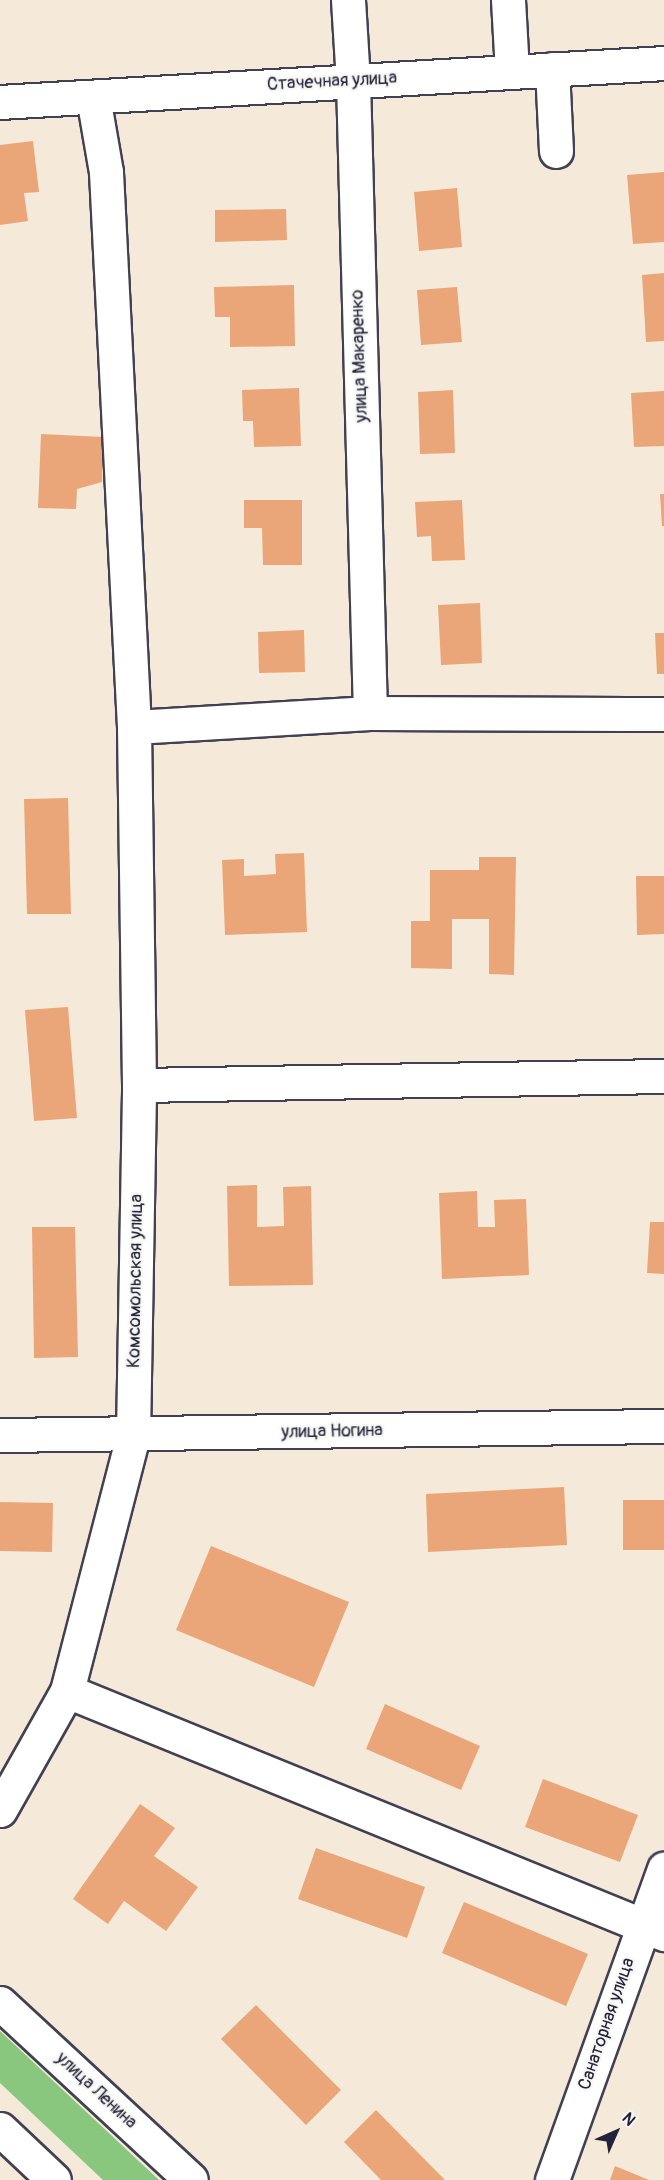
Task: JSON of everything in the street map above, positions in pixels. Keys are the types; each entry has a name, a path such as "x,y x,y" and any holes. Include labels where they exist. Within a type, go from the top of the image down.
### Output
{"street":[{"name":"улица Макаренко","path":"348,0 353,81 370,713"},
{"path":"508,0 512,71"},
{"name":"Стачечная улица","path":"0,102 664,63"},
{"path":"552,69 556,151"},
{"name":"Комсомольская улица","path":"0,1810 67,1690 133,1435 139,1084 134,727 106,172 93,97"},
{"path":"134,727 370,713 664,714"},
{"path":"139,1084 664,1076"},
{"name":"улица Ногина","path":"0,1435 133,1435 664,1426"},
{"path":"67,1690 653,1929"},
{"name":"Санаторная улица","path":"552,2180 653,1929 664,1869"},
{"name":"улица Ленина","path":"0,2003 191,2180"},
{"path":"0,2129 54,2180"}],"green space":[{"path":"0,2031 159,2180 103,2180 0,2083"}],"building":[{"path":"33,141 39,192 24,193 28,221 0,225 0,145"},
{"path":"664,172 664,242 633,244 627,175"},
{"path":"457,188 462,247 419,251 414,192"},
{"path":"286,209 287,240 215,242 215,210"},
{"path":"664,273 664,341 646,342 642,275"},
{"path":"294,285 295,346 230,347 230,317 215,317 214,287"},
{"path":"457,287 462,342 421,345 417,290"},
{"path":"299,388 301,446 254,447 253,421 243,421 242,390"},
{"path":"453,390 455,453 420,454 418,392"},
{"path":"664,391 664,446 634,447 631,393"},
{"path":"41,434 103,437 102,482 77,489 76,509 38,508"},
{"path":"660,494 664,494 664,526 662,526"},
{"path":"244,500 302,500 302,565 263,565 262,528 244,528"},
{"path":"462,500 465,560 432,561 431,536 417,537 415,502"},
{"path":"480,603 482,663 441,665 438,605"},
{"path":"304,630 305,672 259,673 258,632"},
{"path":"655,633 664,633 664,674 657,674"},
{"path":"68,798 71,914 27,914 24,799"},
{"path":"304,853 307,932 225,935 222,860 244,859 244,876 276,874 275,854"},
{"path":"479,857 516,857 514,975 489,974 489,919 452,919 452,969 411,968 411,921 430,921 430,870 479,870"},
{"path":"636,876 664,876 664,934 637,935"},
{"path":"68,1007 77,1118 34,1121 25,1010"},
{"path":"257,1185 257,1227 284,1226 283,1187 311,1186 313,1285 229,1286 227,1186"},
{"path":"477,1191 478,1227 495,1227 494,1200 526,1199 529,1275 442,1279 439,1193"},
{"path":"650,1222 664,1222 664,1274 647,1273"},
{"path":"32,1227 75,1227 78,1357 34,1358"},
{"path":"564,1487 567,1545 428,1552 426,1494"},
{"path":"623,1500 664,1500 664,1550 623,1550"},
{"path":"0,1502 53,1503 52,1552 0,1551"},
{"path":"211,1546 349,1602 314,1687 176,1630"},
{"path":"385,1704 480,1746 461,1790 366,1749"},
{"path":"543,1779 638,1815 620,1862 525,1827"},
{"path":"140,1804 175,1828 154,1856 198,1887 166,1931 124,1901 108,1924 73,1899"},
{"path":"316,1848 425,1887 407,1938 298,1899"},
{"path":"464,1902 588,1954 566,2006 442,1953"},
{"path":"256,2005 341,2090 306,2125 221,2039"},
{"path":"376,2110 445,2180 381,2180 344,2142"},
{"path":"615,2166 649,2180 610,2180"}]}
